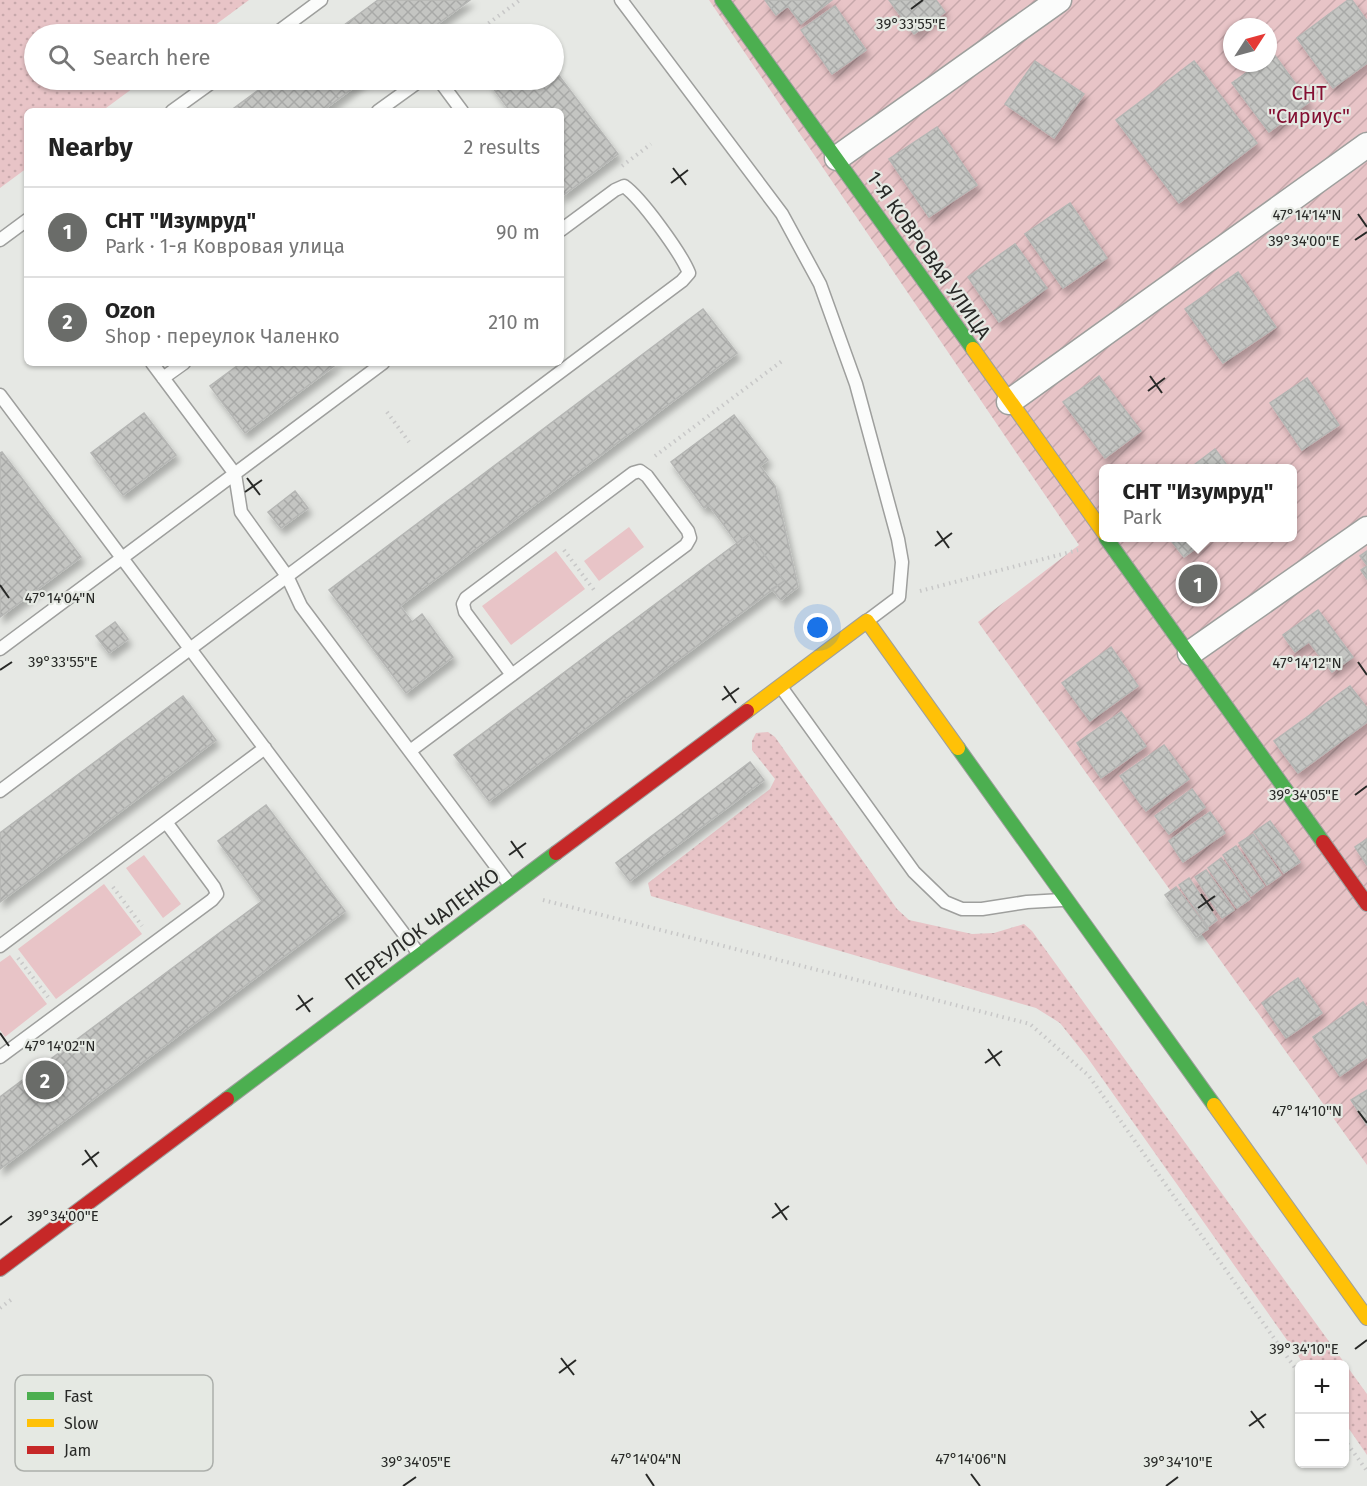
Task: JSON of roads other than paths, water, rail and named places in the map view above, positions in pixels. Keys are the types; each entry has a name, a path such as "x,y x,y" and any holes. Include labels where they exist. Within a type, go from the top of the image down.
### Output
{"street":[{"name":"1-Я КОВРОВАЯ УЛИЦА","path":"722,0 1099,527"},
{"path":"837,158 1059,0"},
{"path":"1009,402 1367,145"},
{"path":"1190,653 1367,529"},
{"name":"1-Я КОВРОВАЯ УЛИЦА","path":"1110,542 1367,904"},
{"path":"867,621 1367,1318"},
{"name":"ПЕРЕУЛОК ЧАЛЕНКО","path":"0,1269 867,621"}],"lane":[{"path":"289,24 321,0"},
{"path":"621,0 782,214 820,284 856,384 898,539 902,562 899,597 867,621"},
{"path":"176,108 201,90"},
{"path":"382,108 407,90"},
{"path":"446,90 460,108"},
{"path":"0,791 673,288 689,273 685,263 650,215 633,193 624,186 615,190 564,228"},
{"path":"0,240 24,222"},
{"path":"154,366 235,474 241,512 287,576 301,606 511,887"},
{"path":"163,378 180,366"},
{"path":"0,649 379,366"},
{"path":"0,395 420,955"},
{"path":"410,751 512,675 686,545 690,538 688,531 647,476 640,471 633,473 466,598 463,604 465,612 512,675"},
{"path":"780,686 914,872 945,902 962,909 982,909 1027,902 1067,900"},
{"path":"0,946 265,748"},
{"path":"0,1057 217,894 166,822"}],"place":[{"name":"СНТ \"Изумруд\"","path":"1198,584"},
{"name":"Ozon","path":"45,1080"}],"park label":[{"name":"СНТ \"Сириус\"","path":"1309,104"}]}
